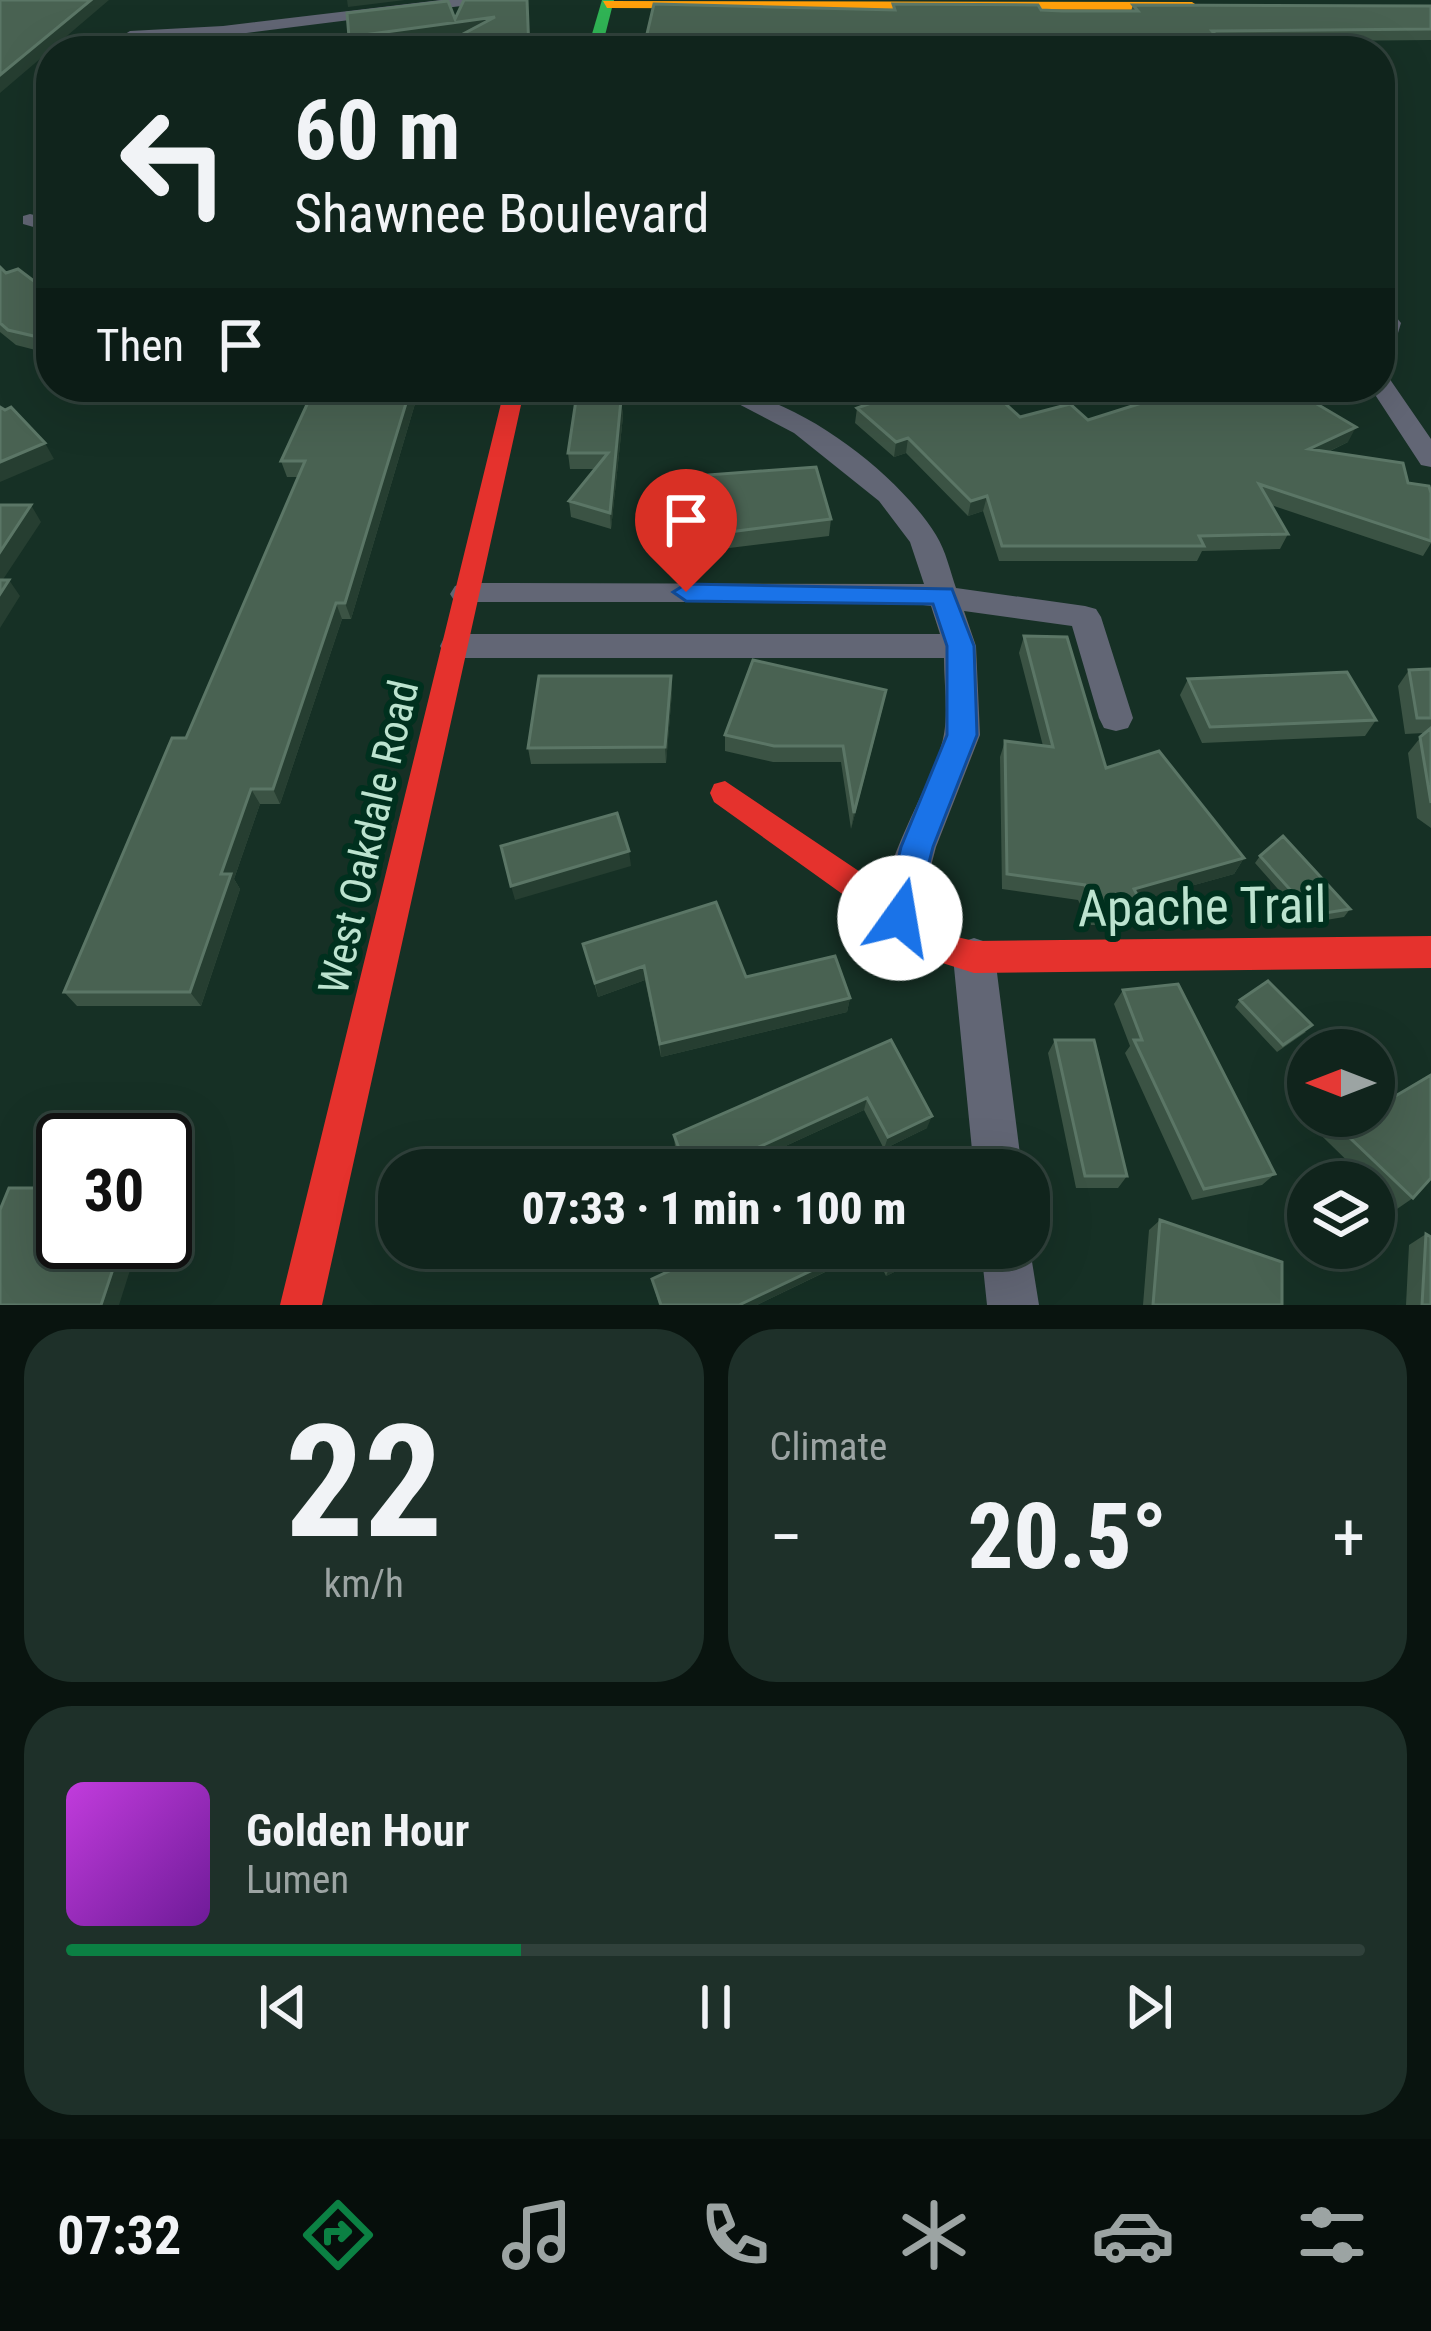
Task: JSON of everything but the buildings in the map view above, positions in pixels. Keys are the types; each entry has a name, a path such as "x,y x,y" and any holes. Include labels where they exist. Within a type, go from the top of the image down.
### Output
{"street":[{"path":"130,36 209,36 370,11 502,0"},
{"path":"599,36 608,2 1215,6"},
{"name":"West Oakdale Road","path":"301,1305 511,402"},
{"path":"750,402 803,427 889,495 924,540 960,646 962,735 917,847 900,918"},
{"path":"1393,402 1431,459"},
{"path":"466,594 899,591 1085,617 1116,718"},
{"path":"456,646 960,646"},
{"path":"724,793 948,950 974,957 996,1149"},
{"name":"Apache Trail","path":"974,957 1431,952"},
{"path":"1009,1269 1013,1305"}],"traffic: fast":[{"path":"598,36 608,0"}],"traffic: slow":[{"path":"607,4 1192,6"}],"traffic: jam":[{"path":"301,1305 512,402"},
{"path":"725,793 948,950 974,957 1431,952"}],"route":[{"path":"686,592 943,595 960,646 962,735 917,847 900,918"}]}
